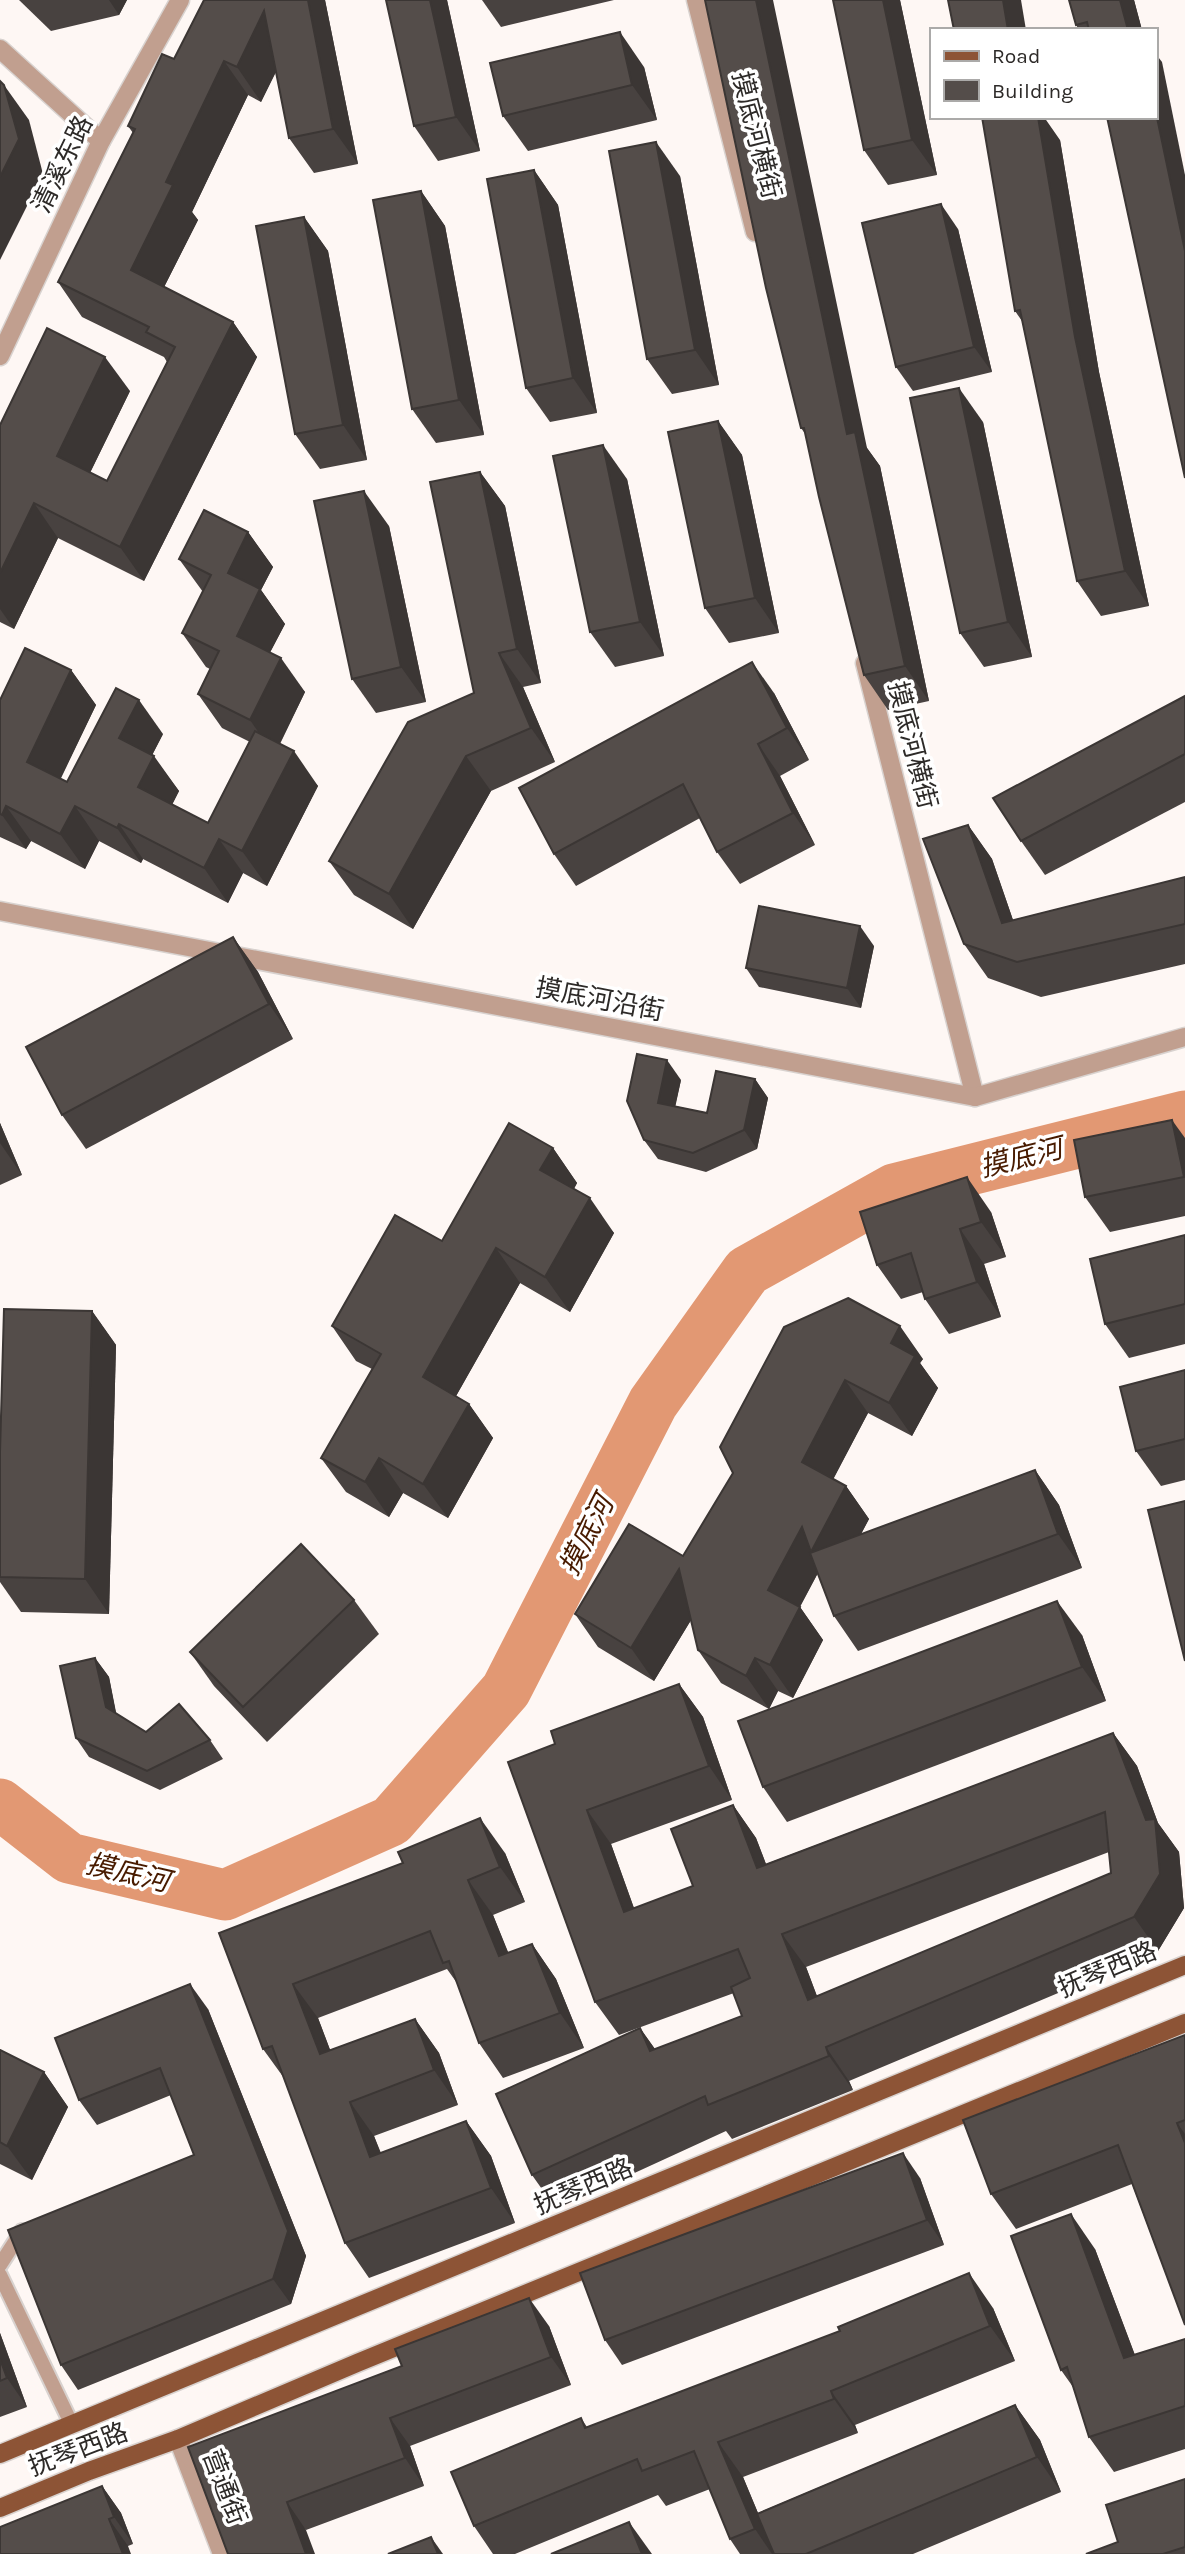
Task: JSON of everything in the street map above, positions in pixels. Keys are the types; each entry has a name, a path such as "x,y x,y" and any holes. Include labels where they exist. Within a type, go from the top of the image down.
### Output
{"main road":[{"name":"抚琴西路","path":"0,2454 1185,1965"},
{"name":"抚琴西路","path":"0,2508 89,2471 178,2439 1185,2023"}],"street":[{"name":"清溪东路","path":"0,356 101,141 180,0"},
{"name":"摸底河横街","path":"696,0 758,244"},
{"path":"0,50 101,141"},
{"name":"摸底河横街","path":"861,650 975,1097"},
{"name":"摸底河沿街","path":"0,911 975,1097 1185,1037"},
{"name":"营通街","path":"178,2439 222,2554"}],"lane":[{"path":"0,2265 26,2224 39,2219"},
{"path":"0,2275 72,2425"}],"building":[{"path":"204,0 308,0 333,129 289,138 264,11 237,67 224,61 166,182 173,185 131,270 233,322 120,547 34,503 0,573 0,425 47,328 105,357 57,456 107,481 175,347 146,332 149,327 58,282 135,129 128,126 162,54 174,59"},
{"path":"386,0 430,0 456,117 414,126"},
{"path":"705,0 756,0 847,434 855,432 905,666 864,675 804,428 801,428 766,288"},
{"path":"833,0 883,0 912,140 864,150"},
{"path":"948,0 1003,0 1008,28 954,28"},
{"path":"1069,0 1120,0 1127,28 1088,28 1087,22 1076,25"},
{"path":"620,32 632,85 503,116 490,63"},
{"path":"0,81 4,85 19,139 0,177"},
{"path":"1157,118 1185,251 1185,478 1107,119"},
{"path":"982,119 1038,119 1075,337 1125,571 1077,581 1020,310 1015,311"},
{"path":"656,142 695,350 647,359 609,151"},
{"path":"534,170 573,378 526,388 487,179"},
{"path":"421,191 459,400 412,409 373,200"},
{"path":"941,204 974,347 896,367 862,223"},
{"path":"304,217 343,425 295,434 256,226"},
{"path":"959,388 1008,622 960,633 910,398"},
{"path":"718,421 755,598 705,608 668,432"},
{"path":"603,445 640,622 590,632 553,456"},
{"path":"480,472 517,649 499,653 531,728 466,756 389,894 329,861 408,722 474,693 430,482"},
{"path":"364,491 401,667 352,679 314,501"},
{"path":"204,510 248,532 228,573 260,589 237,636 281,658 250,720 198,694 219,651 182,633 211,575 179,559"},
{"path":"25,648 71,670 27,762 67,782 116,688 139,700 119,738 154,756 138,787 208,823 255,731 294,751 242,851 219,839 204,868 119,824 117,828 75,806 60,834 6,806 2,815 0,814 0,700"},
{"path":"752,662 787,728 758,744 793,813 717,852 683,784 554,854 519,788"},
{"path":"1185,696 1185,754 1021,841 993,798"},
{"path":"968,825 1002,923 1185,877 1185,924 1017,962 964,944 923,839"},
{"path":"759,906 860,926 847,988 746,968"},
{"path":"233,937 269,1004 62,1115 26,1047"},
{"path":"637,1054 667,1060 658,1103 707,1113 716,1071 755,1079 744,1130 693,1153 644,1140 627,1101"},
{"path":"1172,1120 1184,1177 1085,1197 1074,1140"},
{"path":"509,1123 553,1148 540,1170 590,1198 545,1277 496,1248 423,1377 469,1404 423,1484 379,1458 365,1482 321,1458 381,1354 332,1326 395,1215 442,1241"},
{"path":"967,1177 981,1222 960,1229 977,1282 925,1299 911,1253 877,1265 860,1212"},
{"path":"1185,1235 1185,1304 1105,1324 1090,1259"},
{"path":"848,1298 900,1326 891,1343 915,1356 889,1403 845,1380 802,1462 846,1486 811,1552 802,1527 768,1590 800,1607 770,1665 755,1658 746,1676 698,1650 679,1569 631,1648 575,1614 629,1524 683,1556 733,1473 720,1447 784,1327"},
{"path":"4,1309 92,1311 85,1579 0,1577"},
{"path":"1185,1370 1185,1439 1136,1451 1120,1387"},
{"path":"1035,1470 1058,1534 834,1616 810,1553"},
{"path":"1185,1501 1185,1661 1148,1510"},
{"path":"301,1544 354,1600 243,1707 190,1652"},
{"path":"1057,1601 1082,1667 763,1787 738,1721"},
{"path":"95,1658 106,1707 146,1732 179,1704 210,1740 147,1771 76,1738 60,1666"},
{"path":"679,1684 709,1766 587,1810 624,1912 693,1886 671,1829 733,1805 757,1868 1113,1733 1146,1820 1155,1819 1160,1874 1134,1917 826,2047 829,2056 708,2105 705,2096 532,2175 496,2094 640,2028 650,2051 742,2016 731,1987 750,1978 738,1949 595,2002 508,1762 555,1744 551,1731","holes":["1105,1812 1111,1873 808,2000 782,1934"]},
{"path":"480,1818 500,1867 468,1880 499,1956 532,1944 560,2013 479,2043 449,1961 443,1963 430,1931 293,1984 320,2054 415,2019 434,2070 350,2102 370,2157 466,2121 491,2188 345,2243 272,2046 263,2049 219,1933 403,1863 398,1852"},
{"path":"190,1984 288,2231 273,2279 61,2365 8,2230 194,2155 160,2068 79,2100 55,2038"},
{"path":"1185,2035 1185,2120 1177,2123 1185,2143 1185,2325 1118,2145 991,2194 963,2120"},
{"path":"0,2050 44,2072 7,2146 0,2142"},
{"path":"903,2153 927,2220 605,2340 580,2273"},
{"path":"1071,2214 1124,2358 1185,2339 1185,2406 1089,2437 1067,2367 1061,2370 1011,2236"},
{"path":"969,2273 990,2326 831,2391 834,2399 718,2442 755,2529 730,2539 694,2451 642,2471 637,2459 474,2526 451,2472 581,2418 585,2428 840,2331 838,2327"},
{"path":"529,2298 551,2357 390,2418 405,2458 287,2502 306,2554 228,2554 188,2447 402,2366 395,2349"},
{"path":"0,2359 7,2378 0,2381"},
{"path":"1015,2405 1037,2457 806,2554 774,2554 757,2514"},
{"path":"1185,2479 1185,2547 1163,2554 1086,2554 1118,2542 1106,2505"},
{"path":"102,2486 114,2517 109,2519 123,2554 0,2554 0,2527"},
{"path":"629,2522 642,2554 551,2554"},
{"path":"431,2537 438,2554 388,2554"}],"waterway":[{"name":"摸底河","path":"0,1804 69,1858 225,1895 391,1821 506,1690 653,1403 747,1271 894,1189 1185,1116"}]}
